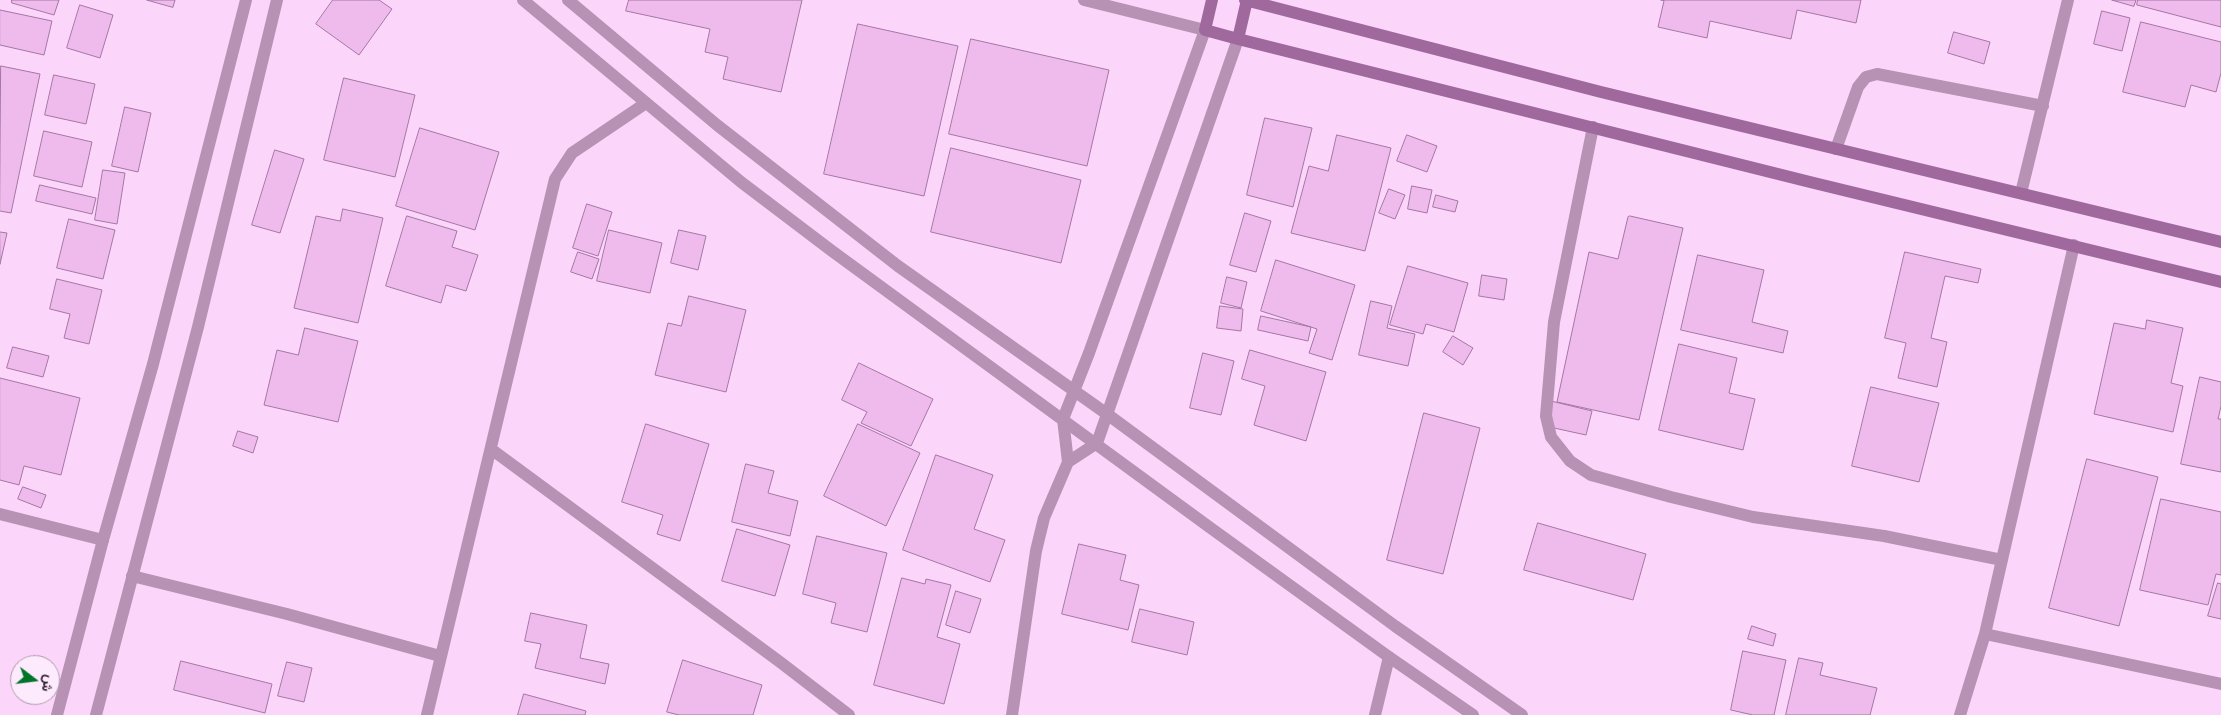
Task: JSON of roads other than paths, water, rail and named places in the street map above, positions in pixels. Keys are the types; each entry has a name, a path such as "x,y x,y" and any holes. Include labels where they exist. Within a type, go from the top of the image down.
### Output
{"main road":[{"path":"1212,0 1205,30 1820,185 2221,282"},
{"path":"1238,39 1247,0 1601,92 2221,242"}],"street":[{"path":"58,715 103,540 152,364 246,0"},
{"path":"96,715 202,308 277,0"},
{"path":"523,0 741,182 816,239 1212,529 1389,657 1473,715"},
{"path":"568,0 717,125 898,266 1107,414 1396,626 1522,715"},
{"path":"1012,715 1036,551 1044,518 1068,462 1063,419 1096,334 1205,30 1084,0"},
{"path":"2021,193 2044,106 2068,0"},
{"path":"1068,462 1097,443 1238,39"},
{"path":"1836,148 1858,87 1866,77 1877,74 2044,106"},
{"path":"427,715 555,179 572,153 646,103"},
{"path":"1593,127 1554,322 1546,416 1552,438 1570,461 1591,475 1754,517 1884,536 2002,560"},
{"path":"1960,715 1985,634 2074,245"},
{"path":"490,449 780,662 849,715"},
{"path":"0,514 103,540"},
{"path":"132,576 287,614 440,656"},
{"path":"1985,634 2221,684"},
{"path":"1375,715 1389,657"}]}
